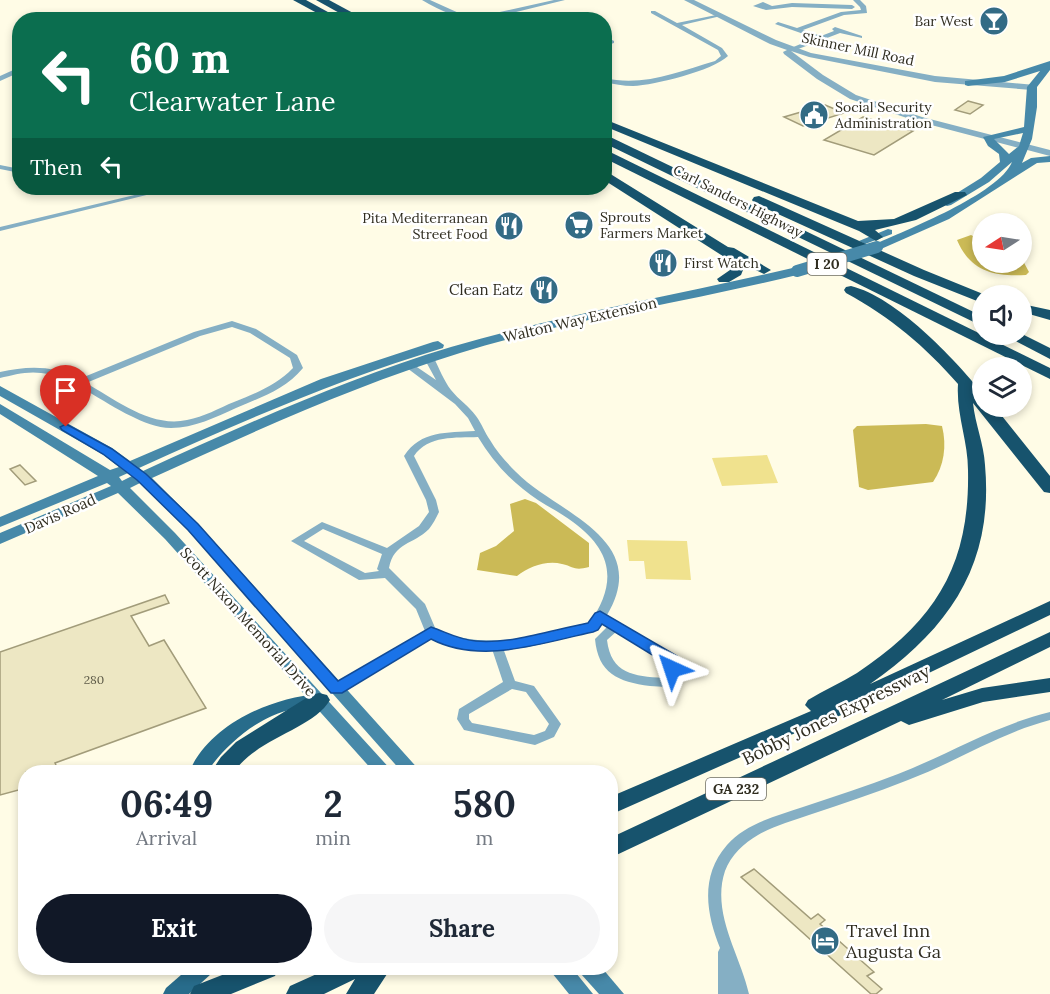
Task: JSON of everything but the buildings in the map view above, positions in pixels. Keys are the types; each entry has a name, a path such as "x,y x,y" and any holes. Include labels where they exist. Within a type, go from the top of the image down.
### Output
{"highway":[{"path":"321,0 345,12"},
{"path":"299,1 311,12"},
{"path":"299,1 321,12"},
{"path":"612,125 864,228 874,243"},
{"path":"612,132 919,273 972,294"},
{"name":"Carl Sanders Highway","path":"612,142 972,317"},
{"name":"Carl Sanders Highway","path":"612,157 1050,374"},
{"path":"612,170 883,307 933,345 972,390"},
{"path":"612,179 742,260 764,270"},
{"path":"722,195 764,210 972,307"},
{"path":"849,222 868,226 890,225 960,195"},
{"path":"679,221 738,262 736,272 724,279"},
{"path":"1032,310 1050,315"},
{"path":"1032,336 1050,344"},
{"path":"1032,345 1050,354"},
{"path":"780,731 890,660 925,629 957,584 974,537 978,471 975,445 965,405 966,383"},
{"path":"994,417 1050,488"},
{"name":"Bobby Jones Expressway","path":"618,803 829,711 1050,607"},
{"name":"Bobby Jones Expressway","path":"618,845 862,731 1050,639"},
{"path":"862,731 973,697 1050,685"},
{"path":"227,765 250,741 293,719 327,694"},
{"path":"203,994 249,975"},
{"path":"299,994 339,975"},
{"path":"359,994 373,975"}],"main road":[{"path":"968,83 1005,79 1049,64"},
{"path":"1013,173 1028,129 1032,107 1032,87 1049,64"},
{"path":"1005,163 1004,153 992,144 990,137 1028,129"},
{"name":"Walton Way Extension","path":"874,243 985,180 1024,146"},
{"name":"Walton Way Extension","path":"115,482 296,394 350,372 409,353 788,270 874,243 945,217 1035,160 1050,159"},
{"name":"Walton Way Extension","path":"135,472 310,402 429,358 533,326 724,279 764,270 788,270"},
{"name":"Scott Nixon Memorial Drive","path":"0,390 108,452 135,472 201,536 327,694 379,765"},
{"name":"Scott Nixon Memorial Drive","path":"0,408 115,482 327,694 404,765"},
{"name":"Davis Road","path":"0,522 115,482"},
{"name":"Davis Road","path":"0,539 115,482"},
{"path":"203,765 222,741 253,720 287,704 327,694"},
{"path":"174,994 195,975"},
{"path":"565,975 582,994"},
{"path":"595,975 612,993"}],"street":[{"path":"508,12 562,0"},
{"name":"Skinner Mill Road","path":"688,0 773,42 809,54 968,83 1032,87"},
{"path":"431,1 453,12"},
{"path":"798,30 842,12 858,2 864,12 842,12 832,6"},
{"path":"770,7 852,7"},
{"path":"612,82 625,85 646,83 717,62 725,56 720,49 653,12"},
{"path":"676,25 719,15"},
{"path":"816,23 860,37"},
{"path":"778,24 821,38"},
{"path":"793,49 839,31"},
{"path":"773,42 853,97 919,119 1050,153"},
{"path":"797,59 809,54"},
{"path":"0,229 142,195"},
{"path":"0,375 19,368 52,370 66,375 76,383 126,410 155,423 171,425 193,422 280,384 288,380 298,368 294,357 253,331 232,324 197,334 76,383"},
{"path":"429,358 449,394"},
{"path":"408,365 449,394 471,416 481,434 515,478 585,524 599,539 613,567 615,588 593,627 496,645 476,646 457,643 431,632 421,607 383,569 388,552 426,526 434,512 431,500 409,456 414,446 427,439 481,434"},
{"path":"280,384 296,394"},
{"path":"387,574 363,577 296,541 322,525 388,552"},
{"path":"600,616 672,659 669,683 621,676 612,670 605,662 601,639 616,626"},
{"path":"327,694 431,632"},
{"path":"496,645 510,684"},
{"path":"510,684 530,689 555,724 550,734 535,740 468,727 463,719 463,712 510,684"},
{"path":"741,994 714,904 714,887 727,855 745,837 786,818 902,777 1021,725 1050,716"},
{"path":"725,946 726,994"}],"shaded area":[{"path":"972,236 972,262 962,250 957,240"},
{"path":"994,273 1028,273 1026,275"},
{"path":"926,424 942,426 944,433 942,463 933,482 868,490 859,487 853,430 857,426"},
{"path":"767,455 778,483 722,486 712,458"},
{"path":"525,499 536,503 589,543 589,567 577,569 556,563 544,564 532,567 517,576 477,570 480,553 496,546 514,531 510,504"},
{"path":"627,540 687,541 691,580 646,579 644,561 629,561"}],"place":[{"name":"Bar West","path":"994,21"},
{"name":"Social Security Administration","path":"814,115"},
{"name":"Sprouts Farmers Market","path":"579,225"},
{"name":"Pita Mediterranean Street Food","path":"509,226"},
{"name":"First Watch","path":"663,263"},
{"name":"Clean Eatz","path":"544,290"},
{"name":"Travel Inn Augusta Ga","path":"825,941"}],"route":[{"path":"66,427 108,452 142,477 193,527 336,689 431,632 447,641 476,646 507,645 593,627 600,616 672,659 672,669"}]}
